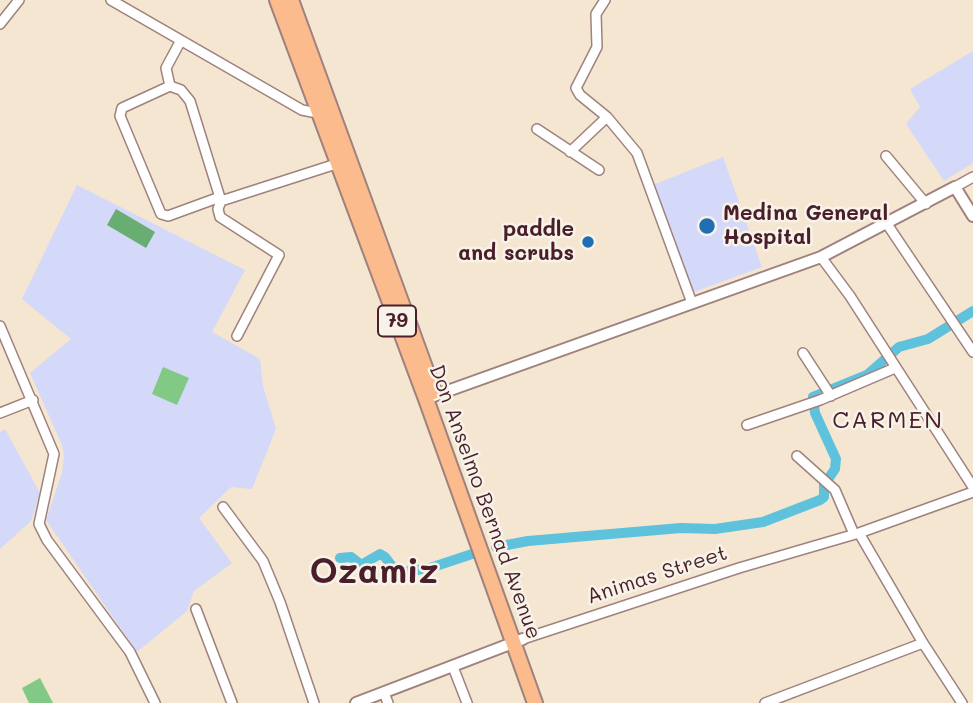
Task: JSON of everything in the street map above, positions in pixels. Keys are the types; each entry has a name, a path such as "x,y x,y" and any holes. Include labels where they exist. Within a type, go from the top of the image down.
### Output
{"main road":[{"name":"Don Anselmo Bernad Avenue","path":"277,0 323,109 431,397 518,641 545,703"},
{"name":"Don Anselmo Bernad Avenue","path":"291,0 336,164 380,260"},
{"name":"Don Anselmo Bernad Avenue","path":"518,641 535,703"}],"street":[{"path":"0,24 19,0"},
{"path":"111,0 302,110 323,109"},
{"path":"605,0 596,14 597,47 576,88 580,96 607,117 637,153 692,303"},
{"path":"170,86 166,68 180,42"},
{"path":"237,336 279,255 220,216 220,199 190,101 181,90 170,86 120,111 159,212 168,216 220,199 336,164"},
{"path":"570,152 607,117"},
{"path":"537,129 599,170"},
{"path":"886,156 926,204"},
{"path":"431,397 821,257 973,177"},
{"path":"955,187 973,216"},
{"path":"887,224 973,352"},
{"path":"821,257 973,487"},
{"path":"0,326 54,454 39,524 47,540 130,652 155,703"},
{"path":"803,353 831,395"},
{"path":"747,425 820,400 893,365"},
{"path":"0,413 33,400"},
{"path":"797,456 827,484 847,512 856,533 962,703"},
{"name":"Animas Street","path":"356,703 386,698 518,641 856,533 973,492"},
{"path":"223,507 263,561 280,602 314,703"},
{"path":"196,610 232,703"},
{"path":"765,703 923,643"},
{"path":"453,667 467,703"}],"shaded area":[{"path":"973,51 973,163 944,181 906,124 920,107 910,89"},
{"name":"Medina General Hospital","path":"723,157 762,267 691,293 653,185"},
{"path":"77,185 245,270 212,332 260,359 263,386 276,429 252,489 231,487 199,518 232,563 194,591 187,611 137,652 46,520 62,473 64,457 62,445 30,373 71,339 22,299"},
{"path":"5,429 40,493 31,521 0,549 0,432"}],"green space":[{"path":"116,209 155,232 146,248 107,225"},
{"path":"163,367 189,378 177,405 152,394"},
{"path":"40,678 53,703 29,703 22,688"}],"waterway":[{"path":"496,547 528,541 681,528 715,529 763,522 820,500 824,497 824,485 835,469 836,459 815,413 813,397 867,375 899,347 928,339 973,311"},
{"path":"340,558 351,557 361,565 380,554 397,573 430,568 472,554"}],"place":[{"name":"Medina General Hospital","path":"707,226"},
{"name":"paddle and scrubs","path":"588,242"}],"district":[{"name":"CARMEN","path":"888,421"},
{"name":"Ozamiz","path":"374,572"}]}
